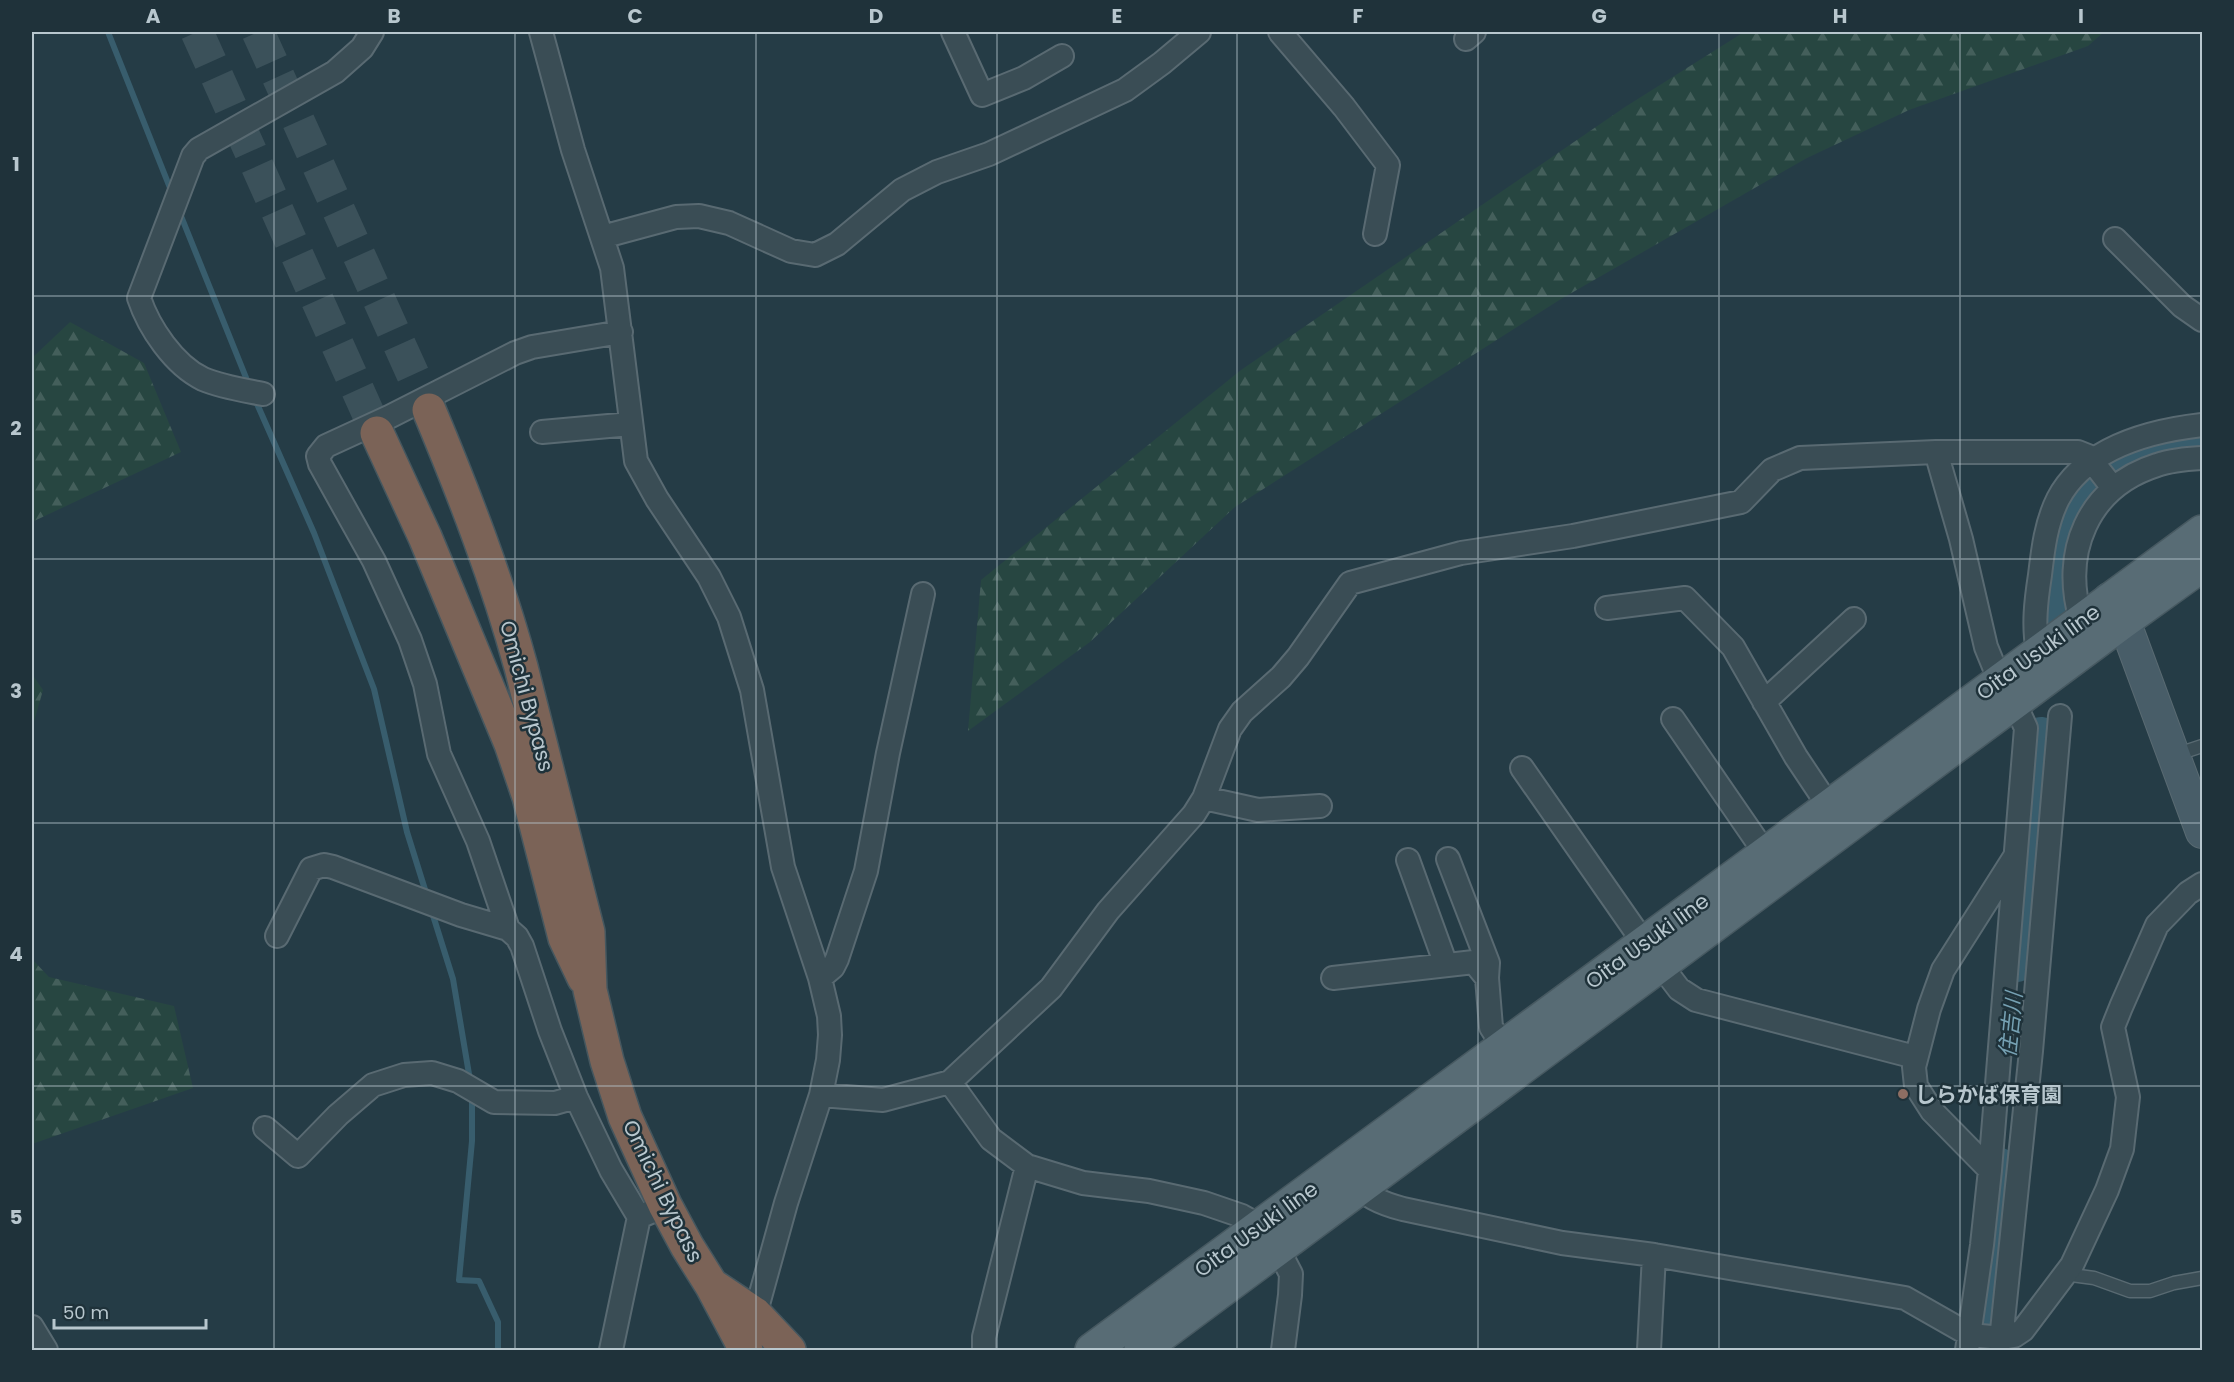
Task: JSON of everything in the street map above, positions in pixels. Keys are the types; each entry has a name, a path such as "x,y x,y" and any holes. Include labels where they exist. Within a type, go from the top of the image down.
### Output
{"highway":[{"name":"Omichi Bypass","path":"429,410 462,489 509,623 588,932 590,990 607,1061 652,1211 687,1246 712,1286 746,1350"},
{"name":"Omichi Bypass","path":"377,433 426,537 511,744 529,797 565,938 590,990"},
{"name":"Omichi Bypass","path":"712,1286 755,1314 789,1350"}],"main road":[{"name":"Oita Usuki line","path":"1141,1350 1269,1238 2117,610 2202,532"},
{"name":"Oita Usuki line","path":"2008,691 2038,652 2081,620 2117,610 2202,565"},
{"name":"Oita Usuki line","path":"1092,1350 1269,1238"}],"street":[{"path":"263,394 225,387 201,378 181,363 160,338 139,298 193,156 199,149 335,72 362,48 372,32"},
{"path":"541,32 573,150 612,268 636,461 663,508 709,577 729,617 752,690 783,867 820,978 829,1016 830,1035 821,1095 786,1203 746,1350"},
{"path":"953,32 982,95 1024,78 1062,56"},
{"path":"602,237 676,217 699,216 729,223 791,251 815,255 837,244 902,190 937,172 989,154 1125,90 1199,32"},
{"path":"1280,32 1344,107 1388,165 1376,234"},
{"path":"2115,238 2182,306 2202,320"},
{"path":"508,930 478,841 439,754 425,684 413,649 374,561 320,464 318,456 326,446 515,353 532,347 621,332"},
{"path":"542,432 631,424"},
{"path":"2038,652 2034,632 2043,550 2052,514 2068,484 2092,461 2126,442 2149,433 2202,424"},
{"path":"821,1095 883,1101 951,1082 1051,988 1108,911 1194,814 1204,798 1230,729 1242,712 1281,677 1298,657 1350,583 1461,553 1573,536 1740,502 1772,471 1800,458 1936,452 2078,452 2088,456 2113,488"},
{"path":"1936,452 1961,539 1986,646 2026,728 1990,1170 1969,1342"},
{"path":"2081,620 2074,587 2074,559 2088,519 2113,488 2133,475 2159,464 2202,458"},
{"path":"820,978 833,967 837,959 866,871 888,753 923,594"},
{"path":"1606,608 1686,598 1733,647 1796,757 1836,818"},
{"path":"2117,610 2188,751 2202,832"},
{"path":"1764,702 1854,619"},
{"path":"2001,1344 2031,1051 2060,716"},
{"path":"1673,718 1773,865"},
{"path":"1522,768 1679,989 1696,1000 1915,1057"},
{"path":"1204,798 1258,810 1320,806"},
{"path":"1990,1170 1932,1111 1921,1095 1914,1076 1915,1057 1943,970 2017,855"},
{"path":"1448,859 1488,963 1486,978 1491,1027 1511,1059"},
{"path":"1408,860 1446,965"},
{"path":"277,936 311,869 324,865 508,930 517,937 576,1097 610,1170 652,1211 611,1350"},
{"path":"1349,1178 1377,1202 1470,1225 1562,1243 1654,1255 1905,1298 1969,1342 2001,1344 2024,1330 2072,1265 2088,1233 2122,1149 2128,1097 2113,1027 2157,925 2188,894 2202,884"},
{"path":"1333,978 1474,962 1486,978"},
{"path":"265,1128 298,1156 338,1115 374,1085 404,1075 432,1073 458,1081 494,1102 555,1103 576,1097"},
{"path":"951,1082 991,1138 1027,1166 1083,1184 1149,1191 1204,1203 1242,1216 1269,1238 1291,1274 1283,1350"},
{"path":"984,1350 984,1337 1027,1166"},
{"path":"1648,1350 1654,1255"},
{"path":"32,1327 46,1350"}],"lane":[{"path":"2064,1274 2094,1278 2130,1291 2150,1291 2174,1283 2202,1278"}],"green space":[{"path":"1744,32 2104,32 2088,46 1909,110 1807,158 1561,299 1235,507 1090,642 968,731 981,580 1241,370 1625,107"},
{"path":"70,322 144,363 181,452 32,522 32,358"},
{"path":"32,674 43,690 32,729"},
{"path":"32,959 49,977 174,1006 193,1088 32,1144"}],"waterway":[{"path":"108,32 172,193"},
{"path":"179,211 249,385"},
{"path":"254,397 314,533 374,689 407,832 427,896"},
{"name":"住吉川","path":"2051,615 2057,546 2069,510 2079,495 2106,469 2139,451 2157,445 2202,439"},
{"name":"住吉川","path":"2017,964 2041,735"},
{"path":"431,909 453,979 470,1080"},
{"path":"472,1096 472,1141 459,1280 479,1281 498,1322 498,1350"},
{"name":"住吉川","path":"1984,1350 1993,1268 2000,1166"}],"tunnel":[{"path":"197,32 377,433"},
{"path":"258,32 429,410"}],"place":[{"name":"しらかば保育園","path":"1903,1094"}]}
